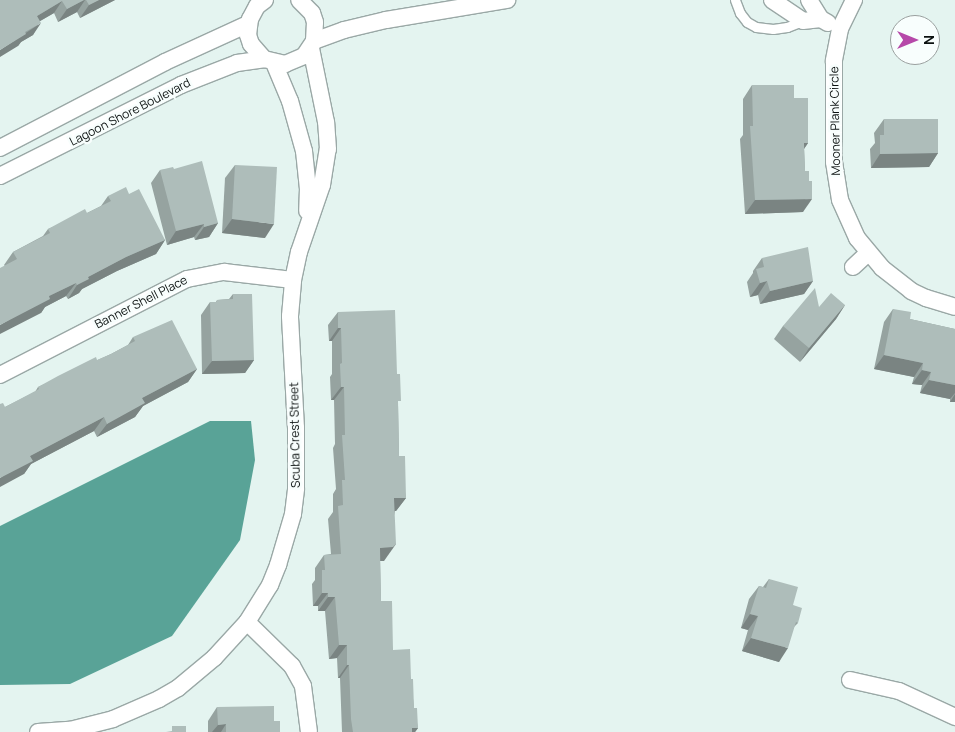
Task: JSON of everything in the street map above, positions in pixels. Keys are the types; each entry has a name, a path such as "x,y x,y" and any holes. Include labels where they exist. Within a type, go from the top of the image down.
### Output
{"street":[{"path":"0,148 165,62 251,13 265,0"},
{"name":"Scuba Crest Street","path":"38,732 92,725 135,711 159,700 194,676 248,622 270,585 278,565 293,514 297,461 290,316 293,280 304,236 322,185 328,149 326,122 313,44 316,22 312,13 299,0"},
{"path":"313,44 344,30 386,20 507,0"},
{"path":"772,0 803,21 821,19"},
{"path":"809,0 821,19 840,29"},
{"name":"Mooner Plank Circle","path":"854,0 840,29 832,86 836,181 848,219 868,253 882,268 911,290 926,298 955,307"},
{"name":"Scuba Crest Street","path":"251,13 251,44 269,61 290,101 304,151 308,188 304,236"},
{"name":"Lagoon Shore Boulevard","path":"0,176 181,85 237,63 295,62 313,44"},
{"path":"853,267 868,253"},
{"name":"Banner Shell Place","path":"0,375 187,279 224,272 293,280"},
{"path":"248,622 292,666 303,686 308,732"},
{"path":"850,680 899,691 955,716"}],"lane":[{"path":"734,0 747,22 756,27 773,29 787,27 803,21"}],"shaded area":[{"path":"210,421 251,421 255,460 240,540 172,636 70,684 0,685 0,526"}],"building":[{"path":"0,0 84,0 67,9 62,1 37,16 41,23 0,50"},
{"path":"86,0 99,0 89,5"},
{"path":"752,85 794,85 794,98 808,98 808,143 804,143 805,171 809,171 809,181 812,181 812,199 755,200 750,126 753,126"},
{"path":"884,119 938,119 938,153 880,154 880,135 884,135"},
{"path":"202,161 218,223 204,227 204,224 176,231 160,170 173,167 174,169"},
{"path":"235,165 277,167 274,224 232,219"},
{"path":"126,187 129,194 139,189 165,240 126,257 77,285 76,283 49,296 50,299 0,325 0,268 17,259 13,252 50,233 48,229 85,209 87,213 111,201 108,196"},
{"path":"808,247 813,281 770,291 767,281 760,283 756,269 764,267 762,258"},
{"path":"815,288 819,307 831,293 845,305 809,348 783,326"},
{"path":"233,294 252,294 254,360 212,361 210,302 233,299"},
{"path":"893,309 911,312 910,319 955,329 955,385 929,380 931,372 922,370 923,363 884,355"},
{"path":"395,310 397,374 400,374 401,401 398,401 399,456 405,456 406,498 394,498 396,544 393,547 380,548 381,601 392,601 393,650 410,649 411,679 413,679 414,708 417,708 418,728 412,728 412,732 353,732 347,645 339,645 335,597 328,597 328,593 322,593 322,570 325,570 324,555 341,554 338,506 343,505 342,480 345,480 342,435 345,435 344,387 341,387 340,364 342,363 341,328 338,328 338,312"},
{"path":"172,320 197,369 142,398 145,403 107,424 104,417 30,456 33,461 0,478 0,404 3,403 5,407 39,389 38,387 58,376 96,357 97,360 111,354 135,341 133,337"},
{"path":"769,579 798,587 793,605 802,608 788,648 751,638 758,616 750,614 759,586 766,588"},
{"path":"274,706 274,721 280,721 280,732 226,732 226,724 218,725 217,707"},
{"path":"172,726 186,726 186,732 166,732 172,731"}]}
